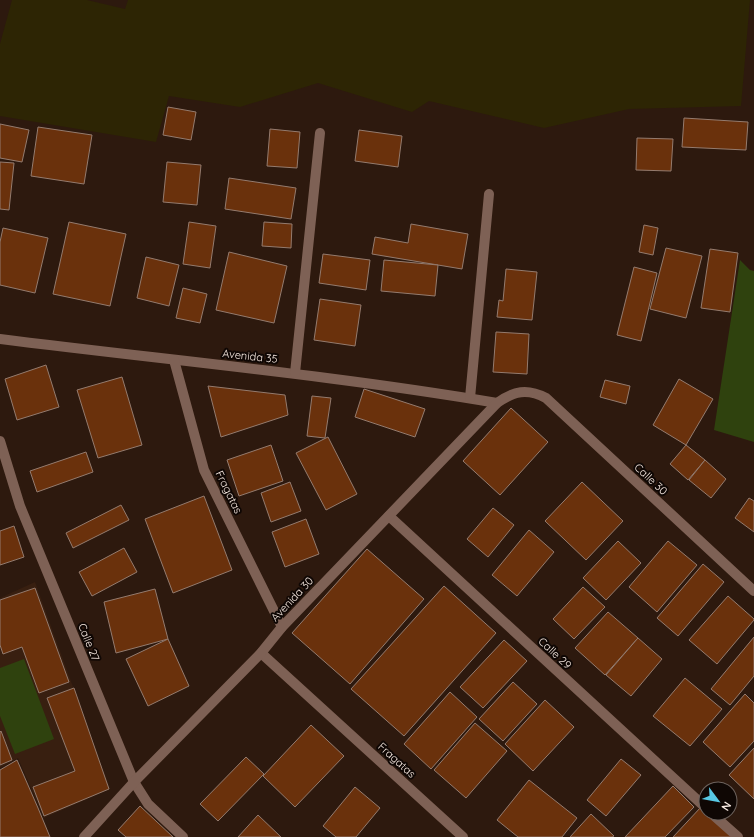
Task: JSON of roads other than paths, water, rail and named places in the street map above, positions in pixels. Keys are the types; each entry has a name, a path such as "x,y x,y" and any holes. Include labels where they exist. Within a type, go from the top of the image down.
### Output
{"street":[{"path":"295,373 320,133"},
{"path":"470,398 489,194"},
{"name":"Avenida 35","path":"0,340 295,373 497,403"},
{"name":"Fragatas","path":"174,360 204,470 282,627"},
{"name":"Avenida 30","path":"84,837 134,782 261,653 282,627 497,403 513,393 526,392"},
{"name":"Calle 30","path":"526,392 540,394 546,398 754,591"},
{"name":"Calle 27","path":"0,441 20,506 134,782 148,804 183,837"},
{"name":"Calle 29","path":"388,516 698,801"},
{"name":"Fragatas","path":"261,653 463,837"},
{"path":"720,821 738,837"}]}
